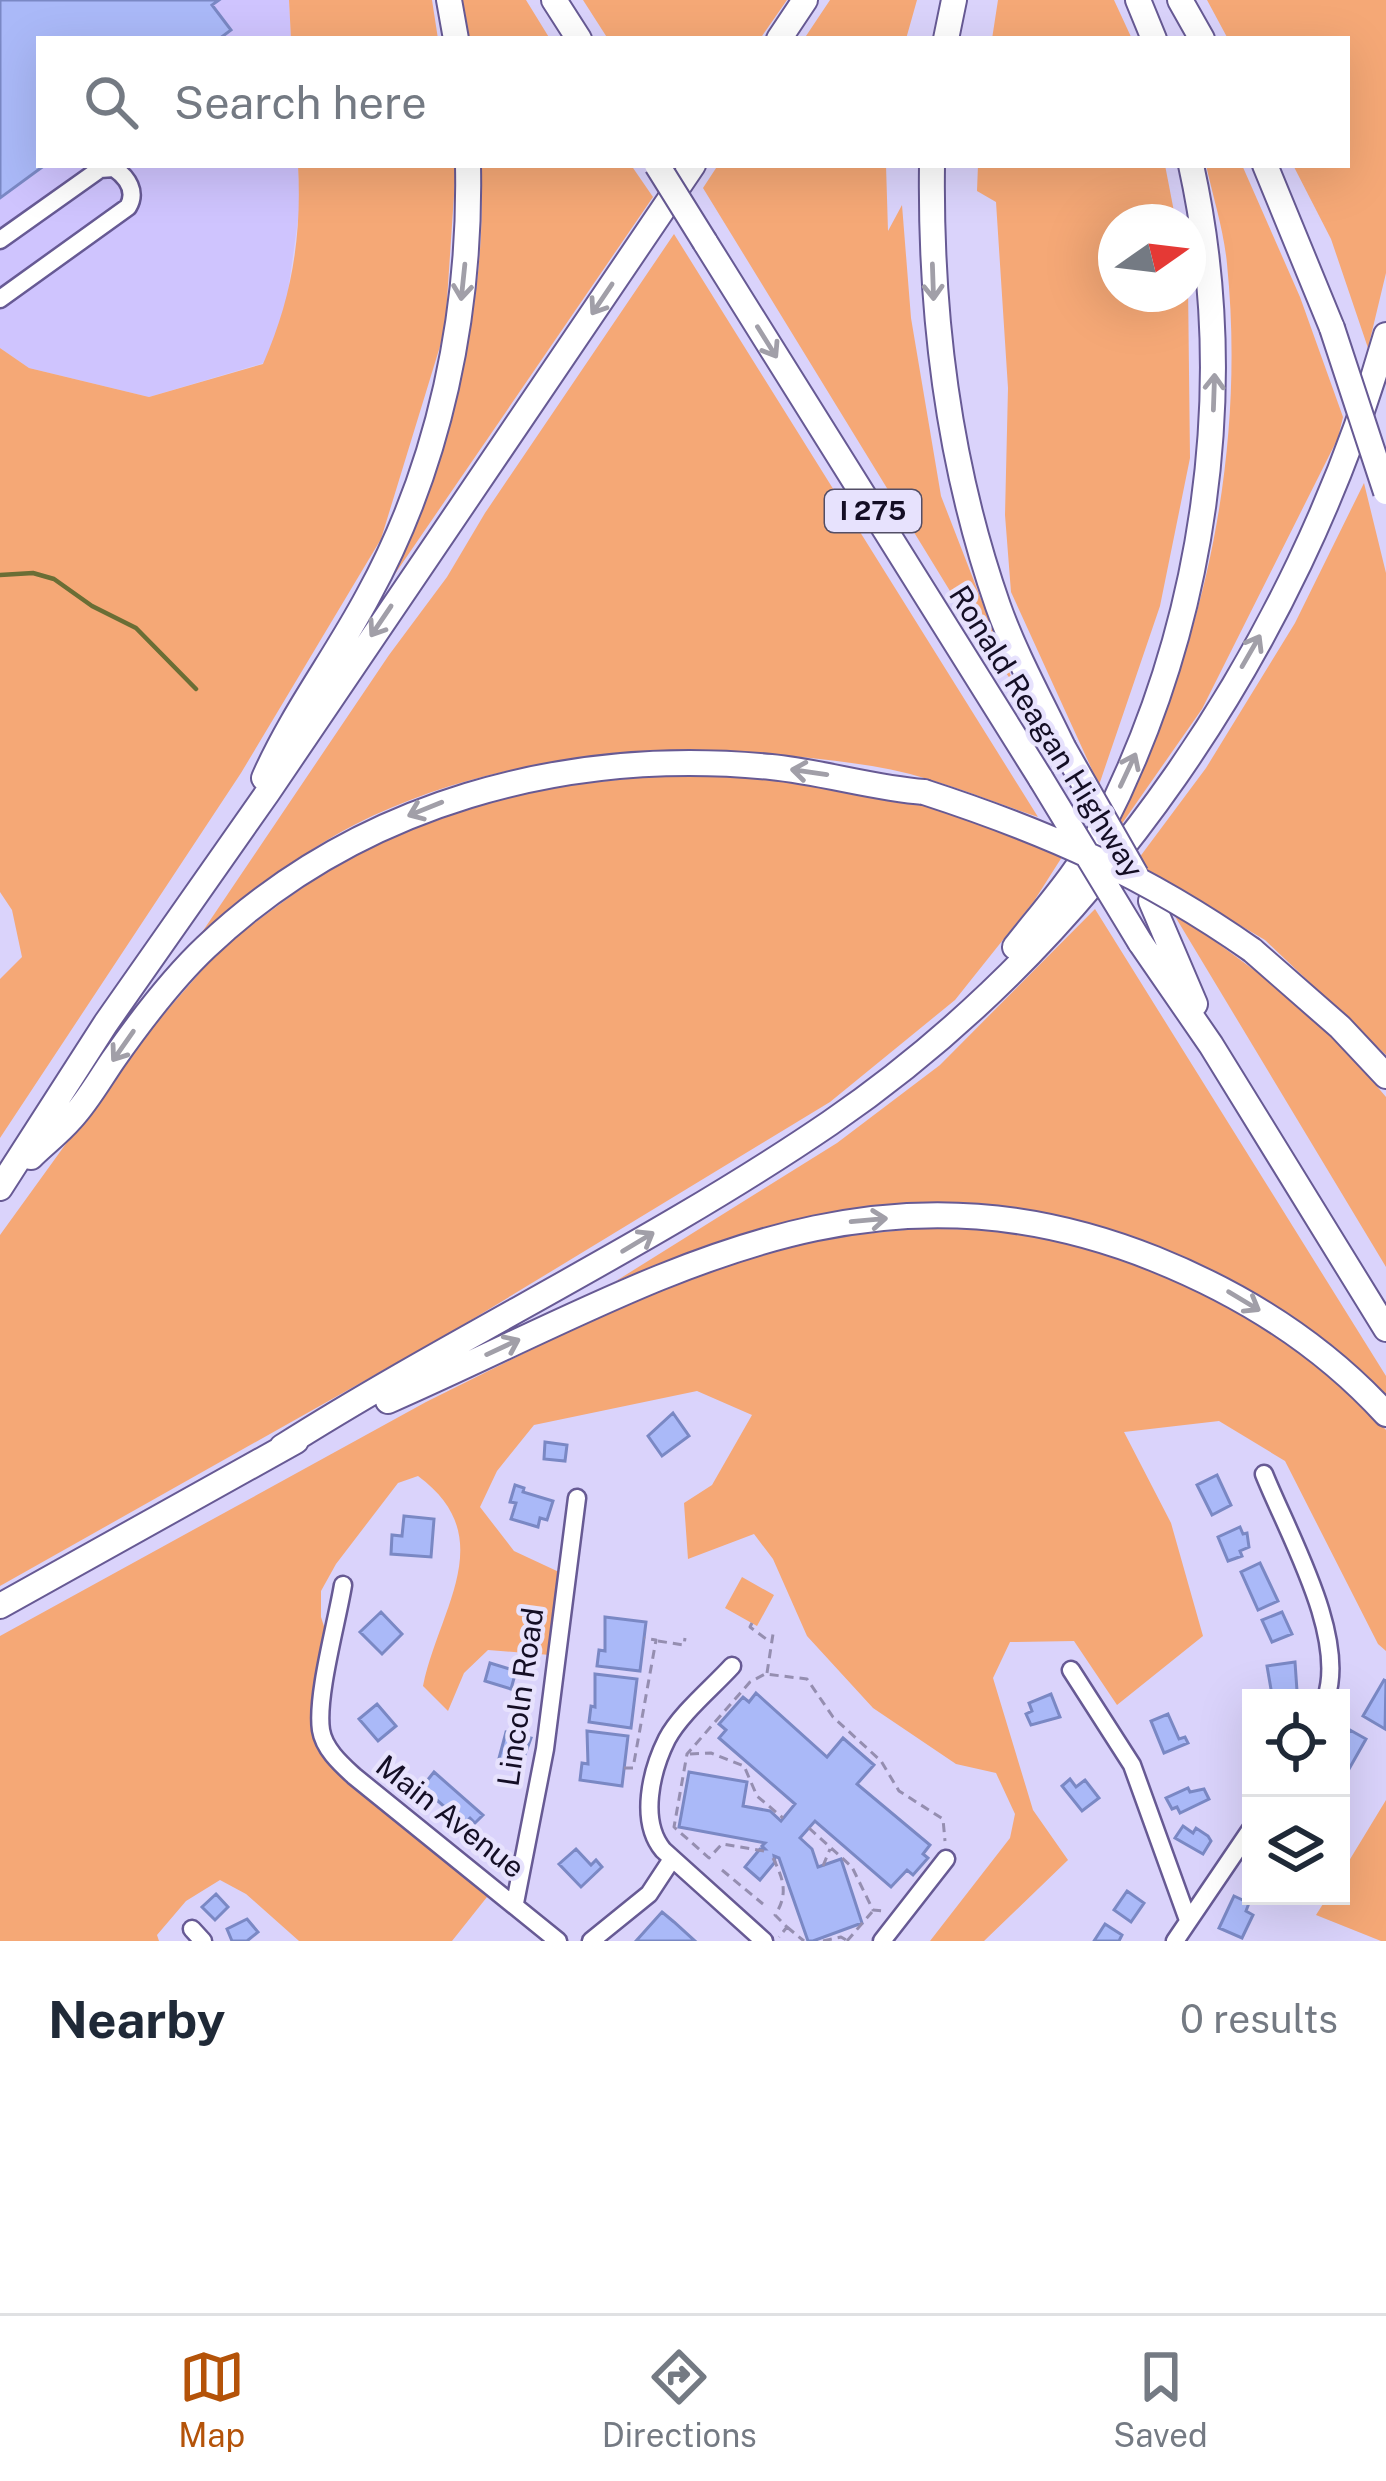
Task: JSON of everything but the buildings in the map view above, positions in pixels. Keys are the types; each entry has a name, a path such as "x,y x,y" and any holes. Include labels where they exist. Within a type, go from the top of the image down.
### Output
{"highway":[{"path":"449,0 455,36"},
{"path":"554,0 577,36"},
{"path":"780,36 805,0"},
{"path":"947,36 954,0"},
{"path":"1138,0 1153,36"},
{"path":"1180,0 1200,36"},
{"path":"240,832 279,744 368,597 426,460 455,347 464,280 468,168"},
{"name":"Ronald Reagan Highway","path":"659,168 1386,1329"},
{"path":"3,1184 106,1023 691,168"},
{"path":"932,168 934,305 958,464 999,609 1063,747 1168,933 1211,1046"},
{"path":"971,1007 1099,833 1141,741 1183,610 1204,495 1215,359 1210,270 1193,168"},
{"path":"1266,168 1332,328 1386,492"},
{"path":"0,1606 706,1202 832,1121 971,1007 1091,886 1177,775 1260,635 1318,522 1386,335"},
{"path":"3,1184 73,1118 139,1023 184,970 230,926 334,851 436,803 541,775 655,764 767,766 924,792 1070,844 1153,885 1252,950 1340,1027 1386,1076"},
{"path":"282,1447 622,1291 713,1255 810,1227 948,1215 1055,1227 1132,1249 1199,1276 1317,1350 1386,1414"}],"street":[{"path":"0,240 100,169 114,168 131,185 128,207 0,299"},
{"path":"1264,1474 1327,1630 1333,1662 1328,1689"},
{"name":"Lincoln Road","path":"515,1903 545,1749 577,1498"},
{"name":"Main Avenue","path":"344,1585 321,1728 330,1750 354,1777 558,1941"},
{"path":"732,1666 668,1737 648,1816 654,1839 672,1859 771,1940"},
{"path":"1071,1670 1132,1766 1189,1920"},
{"path":"1175,1941 1242,1842"},
{"path":"883,1941 943,1854"},
{"path":"591,1941 649,1894 672,1859"}],"path":[{"path":"752,1623 750,1627 771,1643"},
{"path":"767,1674 773,1634"},
{"path":"644,1638 684,1645 685,1638"},
{"path":"624,1768 633,1768 656,1640"},
{"path":"764,1850 722,1844 710,1858 674,1827 687,1754 750,1682 767,1674 808,1679 833,1717 881,1761 899,1791 944,1819 943,1854"},
{"path":"859,1752 865,1747"},
{"path":"687,1754 711,1753 743,1766 757,1796 783,1818"},
{"path":"809,1828 852,1867 873,1910"},
{"path":"823,1866 832,1848"},
{"path":"772,1858 782,1875 784,1896 775,1915 804,1941"},
{"path":"722,1870 763,1904"},
{"path":"873,1910 884,1911"},
{"path":"823,1941 841,1936 848,1941 873,1910"},
{"path":"771,1940 788,1927"}],"shaded area":[{"path":"0,0 289,0 291,36 36,36 36,168 298,168 300,206 285,313 264,363 149,397 29,368 0,348"},
{"path":"289,0 432,0 438,36 291,36"},
{"path":"458,0 526,0 548,36 465,36"},
{"path":"583,0 787,0 762,36 606,36"},
{"path":"830,0 917,0 907,36 806,36"},
{"path":"998,0 1114,0 1131,36 992,36"},
{"path":"1207,0 1386,0 1386,273 1368,348 1331,239 1295,168 1350,168 1350,36 1226,36"},
{"path":"298,168 456,168 445,330 381,539 241,773 0,1138 0,979 22,957 12,910 0,892 0,348 29,368 149,397 263,364 293,266"},
{"path":"480,168 633,168 653,197 386,587 427,488 459,381 478,272"},
{"path":"716,168 886,168 888,231 902,205 911,318 941,496 1014,684 969,622 703,188"},
{"path":"978,168 1166,168 1173,204 1098,204 1098,312 1188,312 1190,458 1160,606 1099,785 1011,592 1005,515 1008,388 996,202 977,191"},
{"path":"1207,168 1243,168 1300,297 1343,417 1338,438 1202,709 1121,825 1117,815 1174,685 1195,617 1224,477 1231,335 1221,227"},
{"path":"674,234 1038,817 914,775 807,758 674,752 542,764 415,798 354,825 288,867 188,953 447,577 485,513"},
{"path":"1364,483 1386,573 1386,1055 1265,940 1146,870 1139,858 1206,768 1295,623"},
{"path":"695,772 802,779 916,799 1059,849 1062,857 1034,901 955,1000 830,1102 458,1328 0,1586 0,1235 138,1044 223,946 344,857 402,829 539,788"},
{"path":"1170,908 1319,1018 1386,1097 1386,1267"},
{"path":"1095,909 1386,1376 1386,1396 1333,1348 1272,1305 1206,1269 1136,1240 1063,1219 989,1206 915,1203 843,1210 785,1222 616,1281 837,1143 940,1065"},
{"path":"914,1229 998,1231 1053,1239 1160,1271 1259,1323 1347,1391 1386,1430 1386,1651 1378,1644 1285,1461 1219,1421 1124,1432 1171,1523 1203,1636 1117,1705 1074,1641 1010,1642 993,1678 1033,1810 1068,1860 984,1941 930,1941 1010,1838 1015,1814 996,1773 956,1764 873,1708 807,1636 773,1559 754,1534 688,1559 684,1503 712,1485 752,1415 697,1391 534,1425 497,1471 480,1507 514,1551 559,1572 550,1655 488,1650 464,1673 448,1711 423,1686 458,1575 460,1549 456,1524 443,1499 418,1476 398,1483 321,1591 321,1617 328,1639 314,1714 335,1766 487,1897 452,1941 299,1941 246,1894 220,1880 186,1901 157,1935 159,1941 0,1941 0,1636 426,1402 619,1306 716,1266 813,1239"},
{"path":"742,1577 774,1595 757,1626 725,1608"},
{"path":"1386,1800 1386,1941 1316,1915 1322,1905 1350,1905 1350,1859"}],"waterway":[{"path":"0,575 33,573 54,579 92,606 136,628 196,689"}]}
